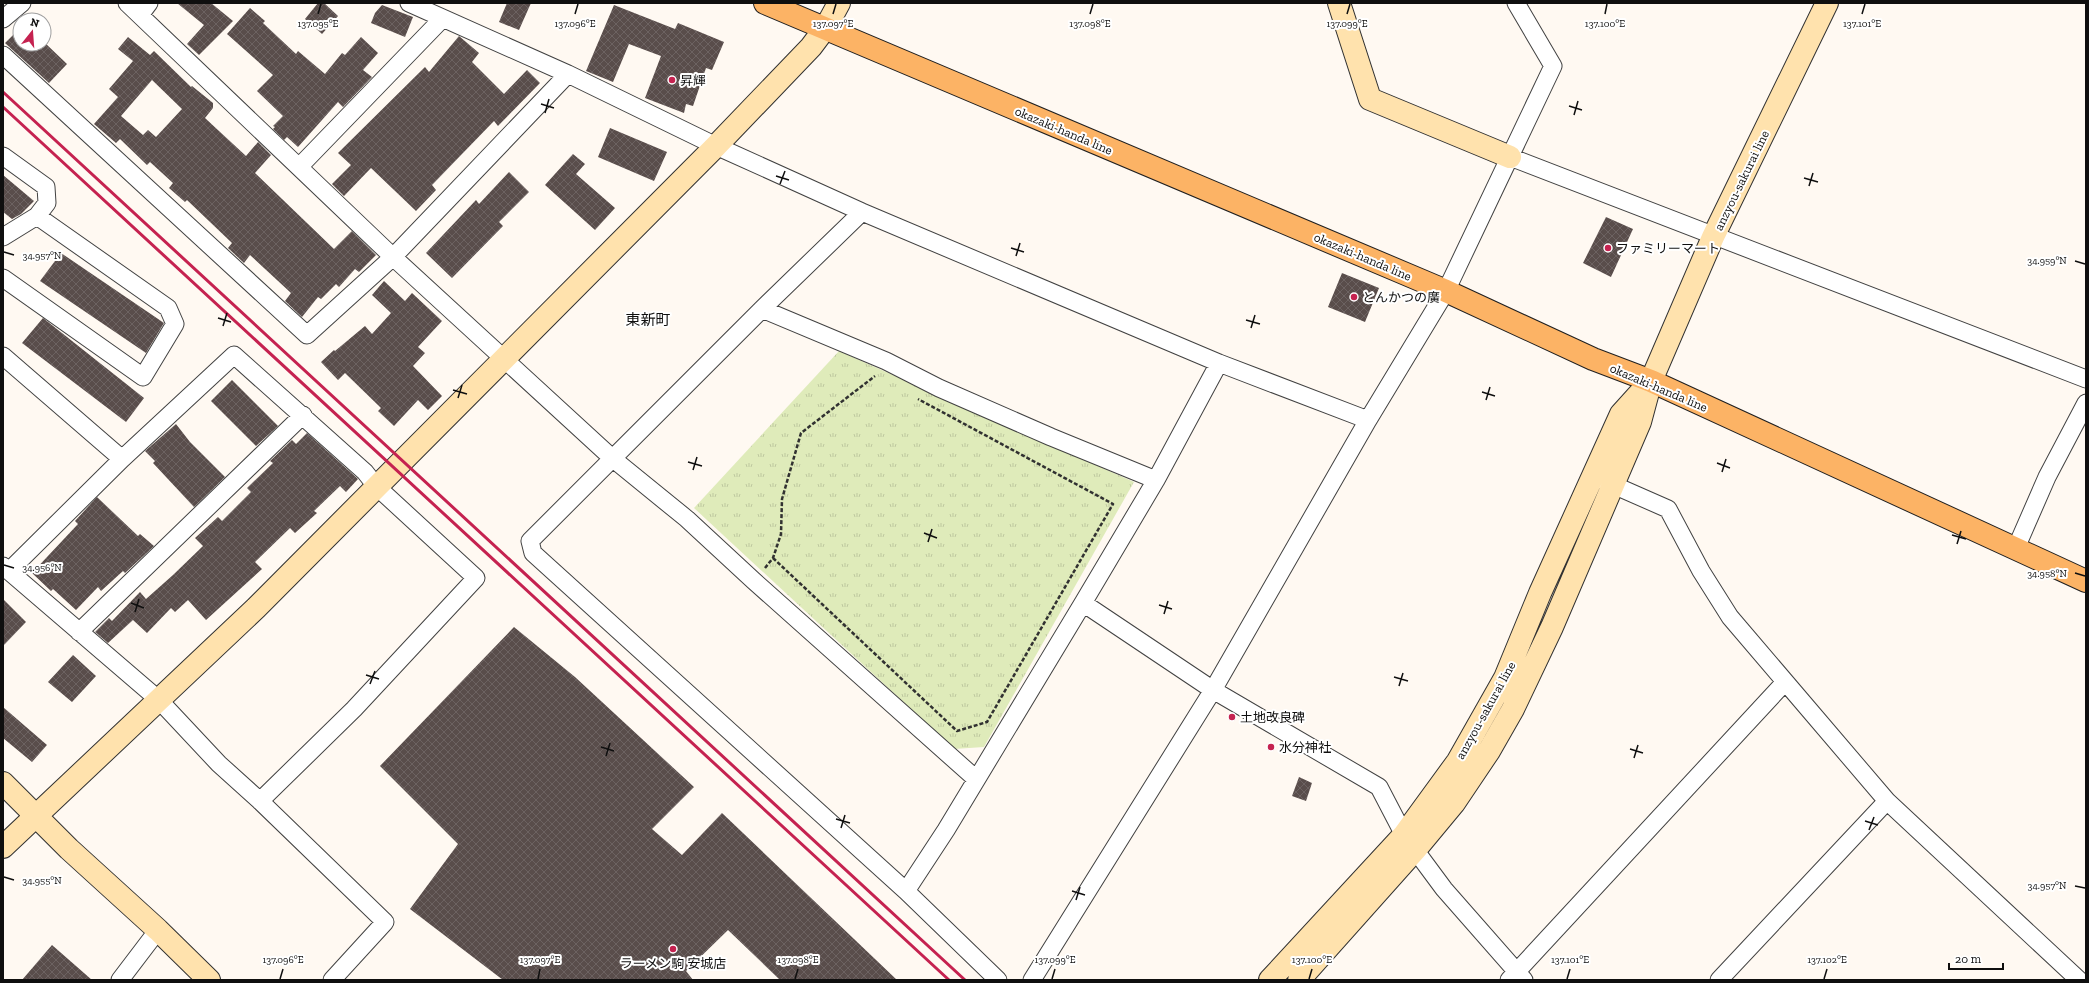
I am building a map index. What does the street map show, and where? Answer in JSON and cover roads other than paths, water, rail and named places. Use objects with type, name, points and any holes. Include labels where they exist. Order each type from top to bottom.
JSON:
[{"type":"main road","name":"okazaki-handa line","points":[[765,3],[826,27],[1446,292],[1593,359],[1651,380],[2086,581]]},
{"type":"street","points":[[3,19],[22,3]]},
{"type":"street","points":[[127,3],[145,9],[299,167],[393,257],[612,458],[687,519],[754,581],[976,779]]},
{"type":"street","points":[[409,3],[568,74],[716,146],[862,212],[1219,363],[1368,420]]},
{"type":"street","points":[[3,846],[256,608],[376,486],[505,359],[716,146],[811,47],[826,27],[839,3]]},
{"type":"street","points":[[1339,3],[1370,99],[1510,157],[1713,237],[2086,379]]},
{"type":"street","points":[[1032,980],[1213,690],[1368,420],[1446,292],[1553,66],[1516,3]]},
{"type":"street","name":"anzyou-sakurai line","points":[[1299,980],[1410,843],[1505,678],[1540,593],[1603,480],[1621,414],[1651,380],[1713,237],[1827,3]]},
{"type":"street","points":[[299,167],[442,19]]},
{"type":"street","points":[[3,55],[307,335],[393,257],[568,74]]},
{"type":"street","points":[[3,156],[46,188],[47,203],[37,216],[3,237]]},
{"type":"street","points":[[862,212],[762,309],[530,541],[533,553],[906,891],[998,980]]},
{"type":"street","points":[[3,278],[143,378],[175,324],[168,308],[37,216]]},
{"type":"street","points":[[762,309],[886,361],[953,394],[1156,480]]},
{"type":"street","points":[[260,801],[354,709],[476,578],[376,486],[365,472],[234,355],[6,569],[159,700],[219,764],[260,801],[385,922],[332,980]]},
{"type":"street","points":[[3,356],[122,459]]},
{"type":"street","points":[[906,891],[946,830],[1084,603],[1156,480],[1219,363]]},
{"type":"street","points":[[2016,548],[2047,477],[2086,402]]},
{"type":"street","points":[[79,632],[302,415]]},
{"type":"street","points":[[1603,480],[1668,509],[1701,571],[1730,617],[1887,801],[2080,980]]},
{"type":"street","points":[[1084,603],[1213,690],[1379,787],[1410,843],[1444,889],[1516,978],[1785,682]]},
{"type":"street","points":[[3,783],[69,849],[158,930],[209,980]]},
{"type":"street","points":[[1719,980],[1887,801]]},
{"type":"street","name":"anzyou-sakurai line","points":[[1270,980],[1410,843]]},
{"type":"street","points":[[120,980],[158,930]]},
{"type":"railway","points":[[3,92],[965,980]]},
{"type":"railway","points":[[3,107],[949,980]]},
{"type":"place","name":"昇輝","points":[[672,80]]},
{"type":"place","name":"ファミリーマート","points":[[1608,248]]},
{"type":"place","name":"とんかつの廣","points":[[1354,297]]},
{"type":"place","name":"土地改良碑","points":[[1232,717]]},
{"type":"place","name":"水分神社","points":[[1271,747]]},
{"type":"place","name":"ラーメン駒 安城店","points":[[673,949]]},
{"type":"district","name":"東新町","points":[[648,320]]}]
